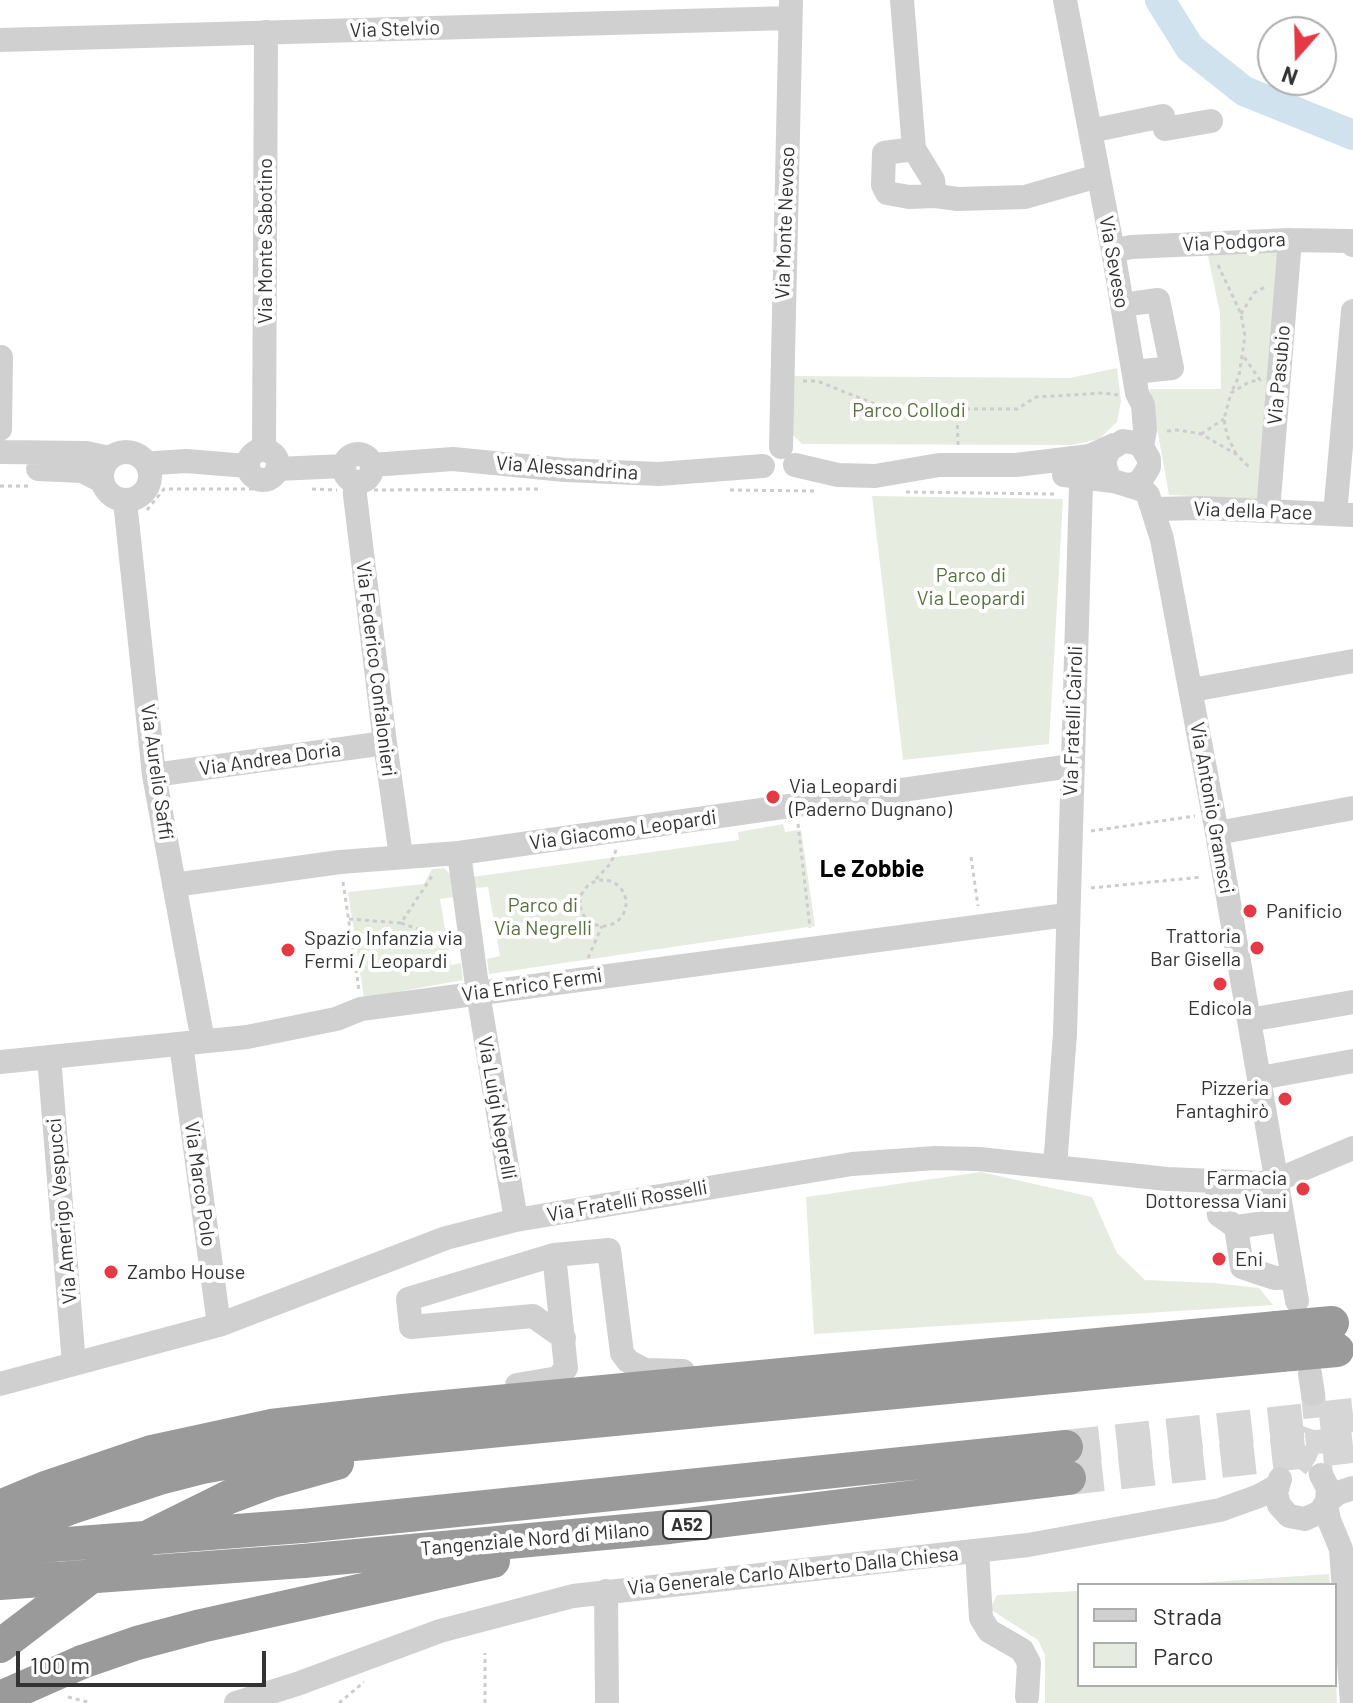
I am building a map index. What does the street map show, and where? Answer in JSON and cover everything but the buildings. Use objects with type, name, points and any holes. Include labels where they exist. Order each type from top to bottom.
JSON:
[{"type":"highway","points":[[0,1491],[151,1452],[271,1426],[761,1378],[1344,1335]]},
{"type":"highway","points":[[0,1537],[113,1492],[249,1457],[356,1442],[687,1411],[1279,1341]]},
{"type":"highway","points":[[9,1639],[110,1562],[152,1535],[229,1497],[269,1482],[359,1458],[540,1440],[687,1411]]},
{"type":"highway","points":[[0,1507],[151,1452]]},
{"type":"highway","name":"Tangenziale Nord di Milano","points":[[0,1549],[1068,1463],[670,1527],[303,1561],[0,1583]]},
{"type":"highway","points":[[0,1698],[82,1662],[201,1626],[544,1549],[670,1527]]},
{"type":"street","points":[[902,0],[914,149],[933,180],[935,196]]},
{"type":"street","name":"Via Seveso","points":[[1065,0],[1122,305],[1131,387],[1129,425],[1115,444]]},
{"type":"street","name":"Via Stelvio","points":[[0,40],[266,32],[790,9]]},
{"type":"street","name":"Via Monte Nevoso","points":[[788,456],[781,381],[790,9]]},
{"type":"street","name":"Via Monte Sabotino","points":[[263,462],[266,32]]},
{"type":"street","points":[[1090,131],[1163,116],[1165,129],[1211,121]]},
{"type":"street","points":[[914,149],[884,153],[883,185],[887,193],[958,199],[1025,197],[1098,176]]},
{"type":"street","name":"Via Podgora","points":[[1113,251],[1290,240],[1350,241],[1353,245]]},
{"type":"street","name":"Via Pasubio","points":[[1268,511],[1290,240]]},
{"type":"street","points":[[1122,305],[1158,300],[1172,368],[1131,387]]},
{"type":"street","points":[[1344,515],[1353,311]]},
{"type":"street","points":[[0,429],[1,357]]},
{"type":"street","name":"Via Seveso","points":[[1131,387],[1143,405],[1145,448]]},
{"type":"street","points":[[1085,467],[1115,444],[1130,441],[1145,448],[1141,480],[1120,483],[1108,476],[1104,462],[1115,444]]},
{"type":"street","name":"Via Antonio Gramsci","points":[[1145,448],[1192,690],[1297,1301]]},
{"type":"street","points":[[0,452],[86,453],[110,458]]},
{"type":"street","name":"Via Alessandrina","points":[[148,466],[186,461],[263,462],[357,471],[453,459],[602,473],[659,474],[763,466],[767,452],[788,456]]},
{"type":"street","points":[[0,469],[82,471],[102,481],[110,495],[125,501],[141,496],[150,474],[144,460],[131,453],[117,454],[103,468],[102,481]]},
{"type":"street","points":[[788,456],[838,475],[866,476],[959,464],[1085,467],[1143,490],[1158,509]]},
{"type":"street","name":"Via Fratelli Cairoli","points":[[1055,1166],[1065,1034],[1071,766],[1085,467]]},
{"type":"street","name":"Via Federico Confalonieri","points":[[357,471],[355,495],[401,856]]},
{"type":"street","name":"Via Aurelio Saffi","points":[[125,501],[154,775],[174,885],[192,1042]]},
{"type":"street","name":"Via della Pace","points":[[1158,509],[1344,515]]},
{"type":"street","points":[[1192,690],[1353,661]]},
{"type":"street","name":"Via Andrea Doria","points":[[154,775],[385,743]]},
{"type":"street","name":"Via Giacomo Leopardi","points":[[174,885],[340,862],[447,854],[1071,766]]},
{"type":"street","points":[[1217,833],[1346,809]]},
{"type":"street","name":"Via Luigi Negrelli","points":[[447,854],[475,965],[516,1220]]},
{"type":"street","name":"Via Enrico Fermi","points":[[0,1062],[282,1031],[336,1019],[361,1009],[1066,915]]},
{"type":"street","points":[[1249,1020],[1353,1002]]},
{"type":"street","name":"Via Marco Polo","points":[[192,1042],[219,1325]]},
{"type":"street","name":"Via Amerigo Vespucci","points":[[49,1057],[74,1364]]},
{"type":"street","points":[[1260,1078],[1353,1061]]},
{"type":"street","name":"Via Fratelli Rosselli","points":[[0,1384],[219,1325],[446,1238],[516,1220],[852,1164],[935,1158],[979,1159],[1253,1183],[1277,1180],[1353,1148]]},
{"type":"street","points":[[1216,1182],[1219,1215],[1236,1227],[1283,1220]]},
{"type":"street","points":[[1236,1227],[1242,1267],[1275,1278],[1293,1277]]},
{"type":"street","points":[[564,1338],[533,1316],[411,1327],[408,1299],[554,1255],[609,1250],[622,1353],[635,1366],[657,1371],[694,1370],[761,1378]]},
{"type":"street","points":[[403,1411],[504,1387],[558,1378],[566,1368],[554,1255]]},
{"type":"street","name":"Via Generale Carlo Alberto Dalla Chiesa","points":[[298,1703],[440,1631],[517,1609],[606,1591],[1028,1545],[1220,1510],[1259,1496],[1278,1482],[1276,1499],[1293,1515]]},
{"type":"street","points":[[1325,1490],[1338,1493],[1353,1485]]},
{"type":"street","points":[[1293,1515],[1317,1514],[1325,1490]]},
{"type":"street","points":[[1325,1490],[1329,1520],[1341,1549],[1352,1703]]},
{"type":"street","name":"Via Generale Carlo Alberto Dalla Chiesa","points":[[1220,1510],[1293,1515]]},
{"type":"street","points":[[1293,1515],[1325,1540],[1343,1566]]},
{"type":"street","points":[[977,1551],[981,1618],[989,1631],[1022,1650],[1029,1663],[1027,1697]]},
{"type":"street","points":[[606,1591],[607,1703]]},
{"type":"street","name":"Via Generale Carlo Alberto Dalla Chiesa","points":[[236,1703],[297,1684],[373,1666]]},
{"type":"street","points":[[0,1686],[40,1703]]},
{"type":"path","points":[[1210,243],[1212,256],[1241,314],[1245,336],[1239,376],[1224,419],[1236,454]]},
{"type":"path","points":[[1241,314],[1254,293],[1266,288],[1274,279],[1288,277]]},
{"type":"path","points":[[1231,393],[1249,382],[1260,380],[1242,354]]},
{"type":"path","points":[[781,381],[817,381],[880,406],[900,409],[1017,409],[1036,397],[1104,393],[1131,387]]},
{"type":"path","points":[[957,409],[959,464]]},
{"type":"path","points":[[1201,434],[1224,419]]},
{"type":"path","points":[[1145,448],[1179,430],[1201,434],[1236,454],[1260,479],[1270,480]]},
{"type":"path","points":[[796,806],[812,948]]},
{"type":"path","points":[[1069,835],[1198,816]]},
{"type":"path","points":[[590,884],[597,880],[609,880],[620,887],[626,900],[622,916],[610,925],[602,926],[586,918],[581,898],[590,884],[613,859],[616,831]]},
{"type":"path","points":[[401,923],[447,854]]},
{"type":"path","points":[[971,857],[976,906],[989,904]]},
{"type":"path","points":[[340,862],[361,1009]]},
{"type":"path","name":"Via Antonio Gramsci","points":[[1067,890],[1209,876]]},
{"type":"path","points":[[349,919],[401,923],[431,934],[452,947],[455,961],[475,965]]},
{"type":"path","points":[[587,978],[588,954],[602,926]]},
{"type":"path","points":[[485,1653],[485,1703]]},
{"type":"path","points":[[339,1703],[362,1683],[373,1666]]},
{"type":"green space","points":[[1278,249],[1259,499],[1169,495],[1150,389],[1221,389],[1220,313],[1207,251]]},
{"type":"green space","name":"Parco Collodi","points":[[1117,368],[1121,401],[1117,422],[1099,439],[1072,445],[802,444],[791,433],[793,376],[1070,378]]},
{"type":"green space","name":"Parco di Via Leopardi","points":[[872,496],[1063,499],[1049,744],[903,760]]},
{"type":"green space","name":"Parco di Via Negrelli","points":[[783,824],[785,832],[801,830],[815,926],[489,974],[487,959],[500,956],[488,887],[473,888],[472,877],[739,840],[738,832]]},
{"type":"green space","points":[[444,868],[450,874],[453,897],[440,899],[451,965],[461,963],[463,980],[364,998],[348,892],[424,884],[432,869]]},
{"type":"green space","points":[[981,1172],[1092,1197],[1117,1253],[1145,1280],[1259,1288],[1273,1305],[814,1334],[806,1197]]},
{"type":"green space","points":[[1329,1574],[1330,1583],[1198,1583]]},
{"type":"green space","points":[[1077,1591],[1077,1687],[1336,1687],[1337,1703],[1045,1703],[1045,1655],[1038,1640],[990,1609],[997,1595]]},
{"type":"waterway","points":[[1160,0],[1190,48],[1244,91],[1353,135]]},
{"type":"tunnel","points":[[1313,1394],[1321,1475]]},
{"type":"tunnel","points":[[1066,1447],[1353,1415]]},
{"type":"tunnel","points":[[1296,1467],[1305,1455],[1314,1430]]},
{"type":"tunnel","points":[[1069,1478],[1353,1446]]},
{"type":"place","name":"Via Leopardi (Paderno Dugnano)","points":[[773,797]]},
{"type":"place","name":"Panificio","points":[[1250,911]]},
{"type":"place","name":"Trattoria Bar Gisella","points":[[1257,948]]},
{"type":"place","name":"Spazio Infanzia via Fermi / Leopardi","points":[[288,950]]},
{"type":"place","name":"Edicola","points":[[1220,984]]},
{"type":"place","name":"Pizzeria Fantaghirò","points":[[1285,1099]]},
{"type":"place","name":"Farmacia Dottoressa Viani","points":[[1303,1189]]},
{"type":"place","name":"Eni","points":[[1219,1259]]},
{"type":"place","name":"Zambo House","points":[[111,1272]]},
{"type":"district","name":"Le Zobbie","points":[[872,869]]}]
